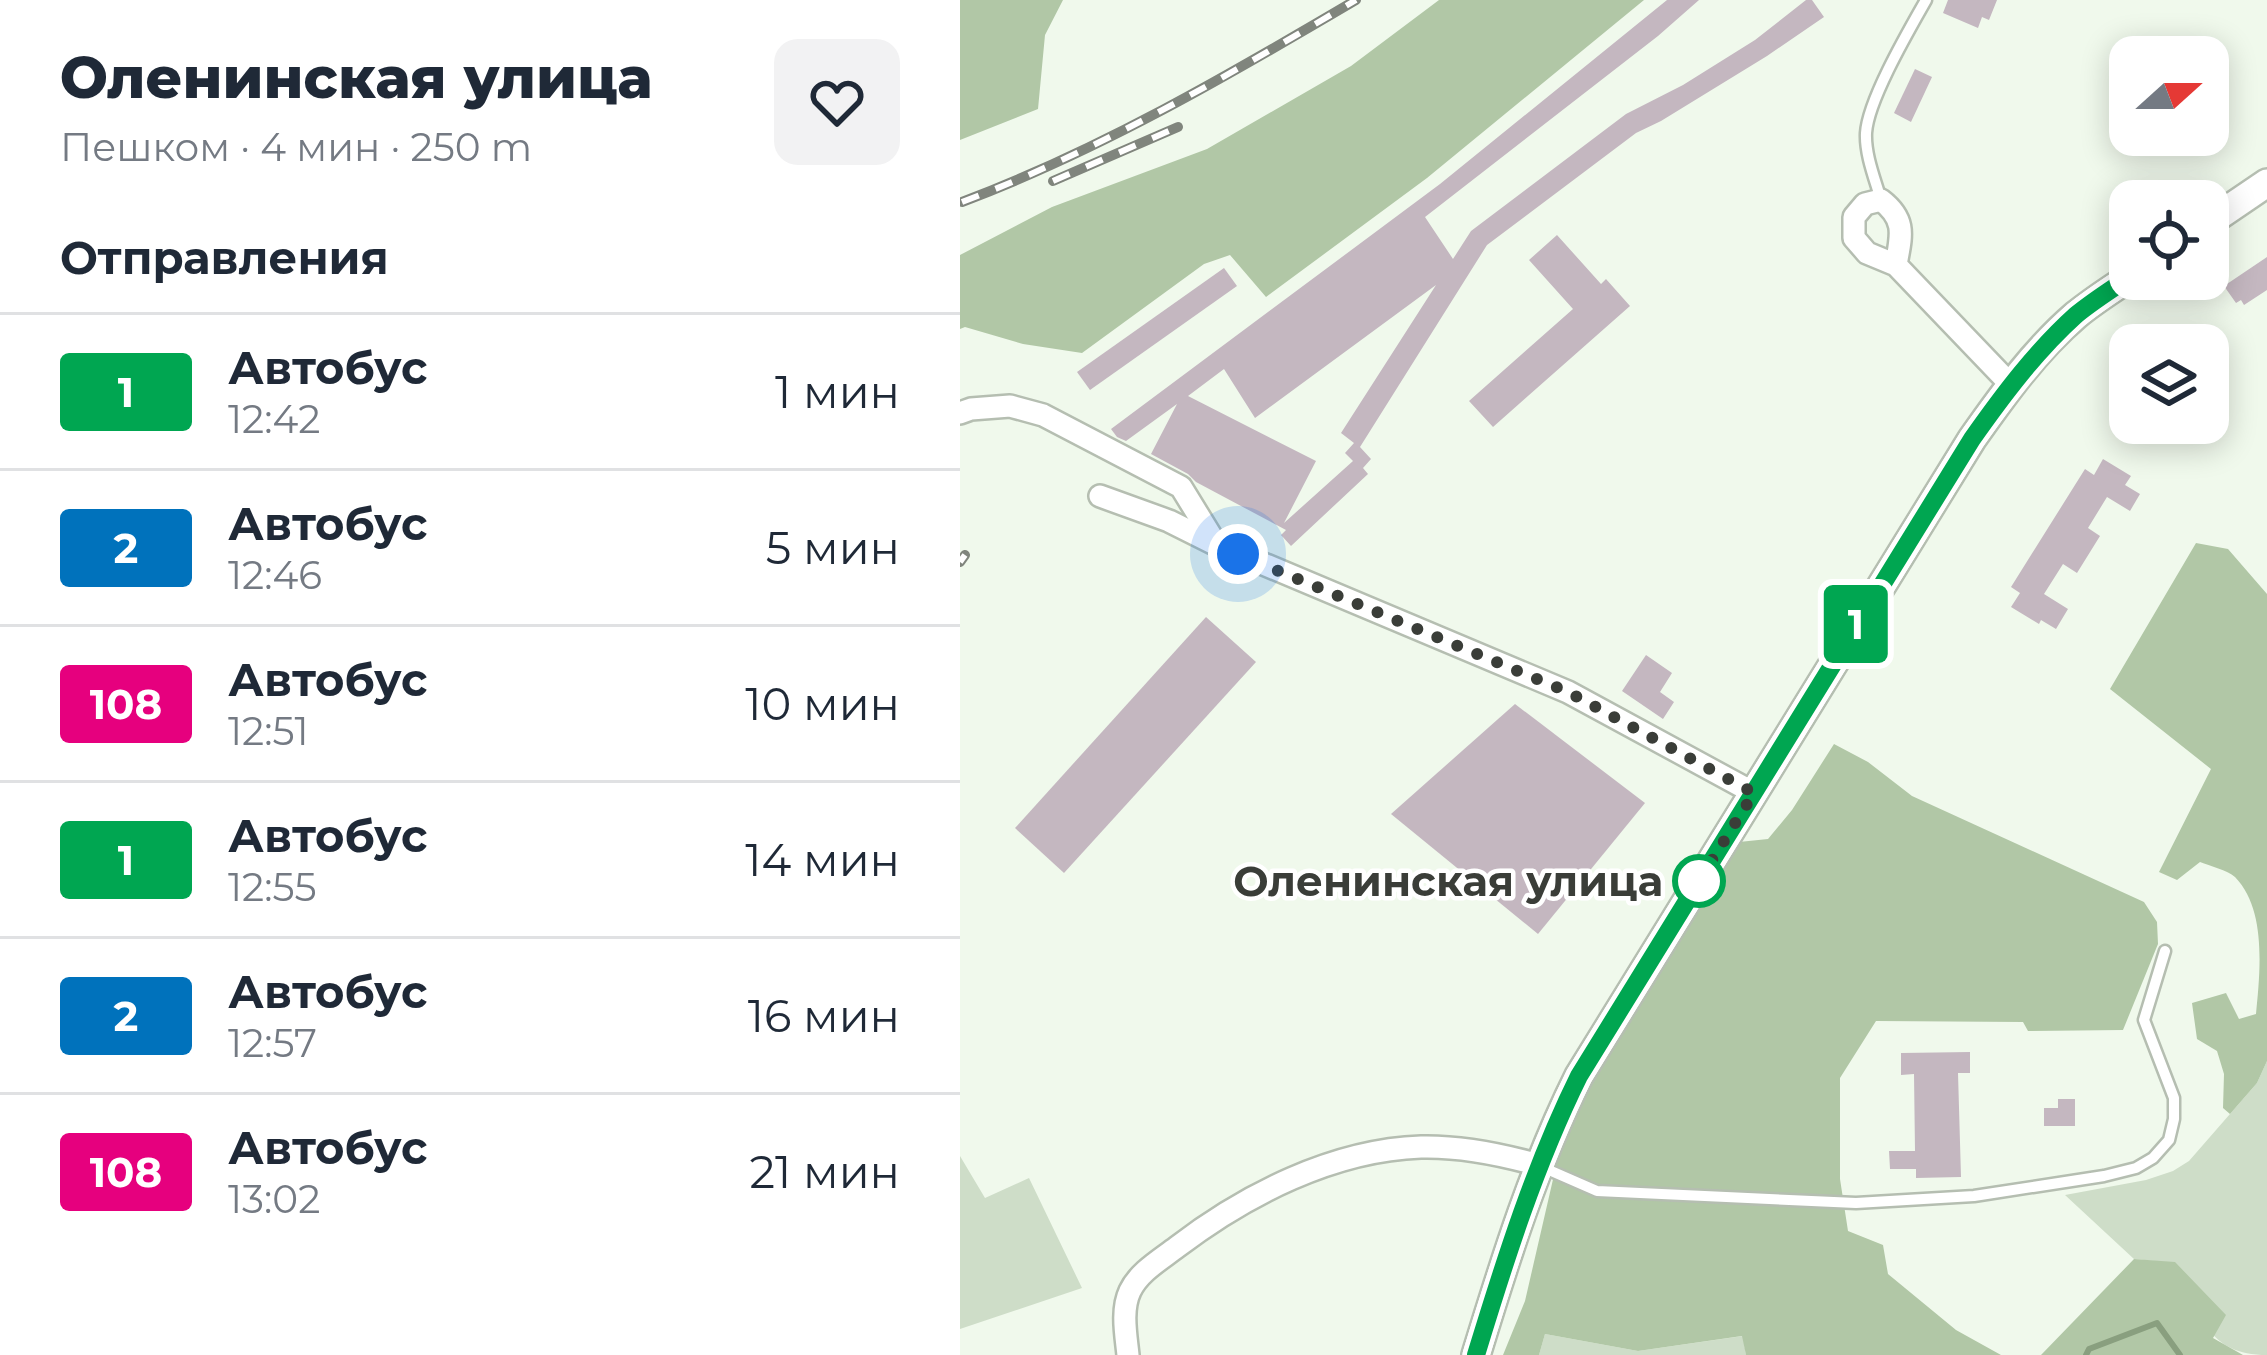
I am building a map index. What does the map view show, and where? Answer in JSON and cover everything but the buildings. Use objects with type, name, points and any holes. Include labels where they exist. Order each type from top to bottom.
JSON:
[{"type":"street","points":[[2229,209],[2267,183]]},
{"type":"street","points":[[1896,266],[1902,233],[1895,211],[1881,200],[1865,204],[1854,217],[1854,238],[1867,253],[1896,266],[2012,386]]},
{"type":"street","points":[[1476,1355],[1539,1166],[1579,1076],[1945,480],[2012,386],[2071,320],[2109,292]]},
{"type":"street","points":[[960,413],[1010,406],[1043,415],[1180,487],[1216,544]]},
{"type":"street","points":[[1100,496],[1568,692],[1754,793]]},
{"type":"street","points":[[1128,1355],[1125,1310],[1138,1278],[1226,1212],[1270,1190],[1346,1160],[1418,1147],[1459,1148],[1539,1166]]},
{"type":"lane","points":[[1881,200],[1868,154],[1869,118],[1926,0]]},
{"type":"lane","points":[[1539,1166],[1598,1191],[1856,1202],[1973,1196],[2136,1168],[2169,1141],[2174,1120],[2174,1098],[2144,1020],[2165,951]]},
{"type":"green space","points":[[960,0],[1063,0],[1045,35],[1038,109],[960,140]]},
{"type":"green space","points":[[1439,0],[1644,0],[1427,178],[1266,297],[1230,255],[1204,264],[1082,353],[960,329],[960,255],[1052,207],[1207,149],[1351,66]]},
{"type":"green space","points":[[2196,543],[2228,549],[2267,594],[2267,1061],[2257,1083],[2230,1114],[2223,1108],[2224,1074],[2217,1051],[2197,1039],[2192,1003],[2226,993],[2239,1019],[2256,1014],[2259,942],[2252,906],[2235,877],[2218,868],[2200,862],[2177,880],[2159,872],[2211,769],[2110,689]]},
{"type":"green space","points":[[1834,744],[1868,762],[1912,796],[2144,902],[2157,922],[2158,944],[2123,1030],[2028,1031],[2023,1022],[1876,1021],[1840,1078],[1840,1179],[1848,1231],[1883,1245],[1888,1274],[1956,1330],[2001,1355],[1746,1355],[1742,1336],[1638,1351],[1545,1334],[1539,1355],[1503,1355],[1525,1301],[1563,1136],[1592,1082],[1739,842],[1768,839]]},
{"type":"green space","points":[[2267,1061],[2267,1355],[2246,1353],[2217,1339],[2198,1313],[2175,1263],[2134,1259],[2065,1195],[2146,1180],[2189,1161],[2257,1083]]},
{"type":"green space","points":[[960,1156],[985,1198],[1029,1178],[1082,1288],[960,1329]]},
{"type":"green space","points":[[2134,1259],[2175,1262],[2226,1315],[2213,1338],[2243,1355],[2041,1355]]},
{"type":"green space","points":[[1545,1334],[1638,1351],[1743,1336],[1746,1355],[1539,1355]]},
{"type":"waterway","points":[[2086,1355],[2089,1349],[2157,1323],[2180,1355]]},
{"type":"railway","points":[[962,202],[1114,135],[1356,0]]},
{"type":"railway","points":[[1053,181],[1178,127]]},
{"type":"railway","points":[[960,562],[965,555]]},
{"type":"bus line","name":"1","points":[[1476,1355],[1539,1166],[1579,1076],[1972,439],[2057,334],[2109,291]]},
{"type":"place","name":"Оленинская улица","points":[[1699,881]]},
{"type":"route","points":[[1238,554],[1568,692],[1754,793],[1699,881]]}]
